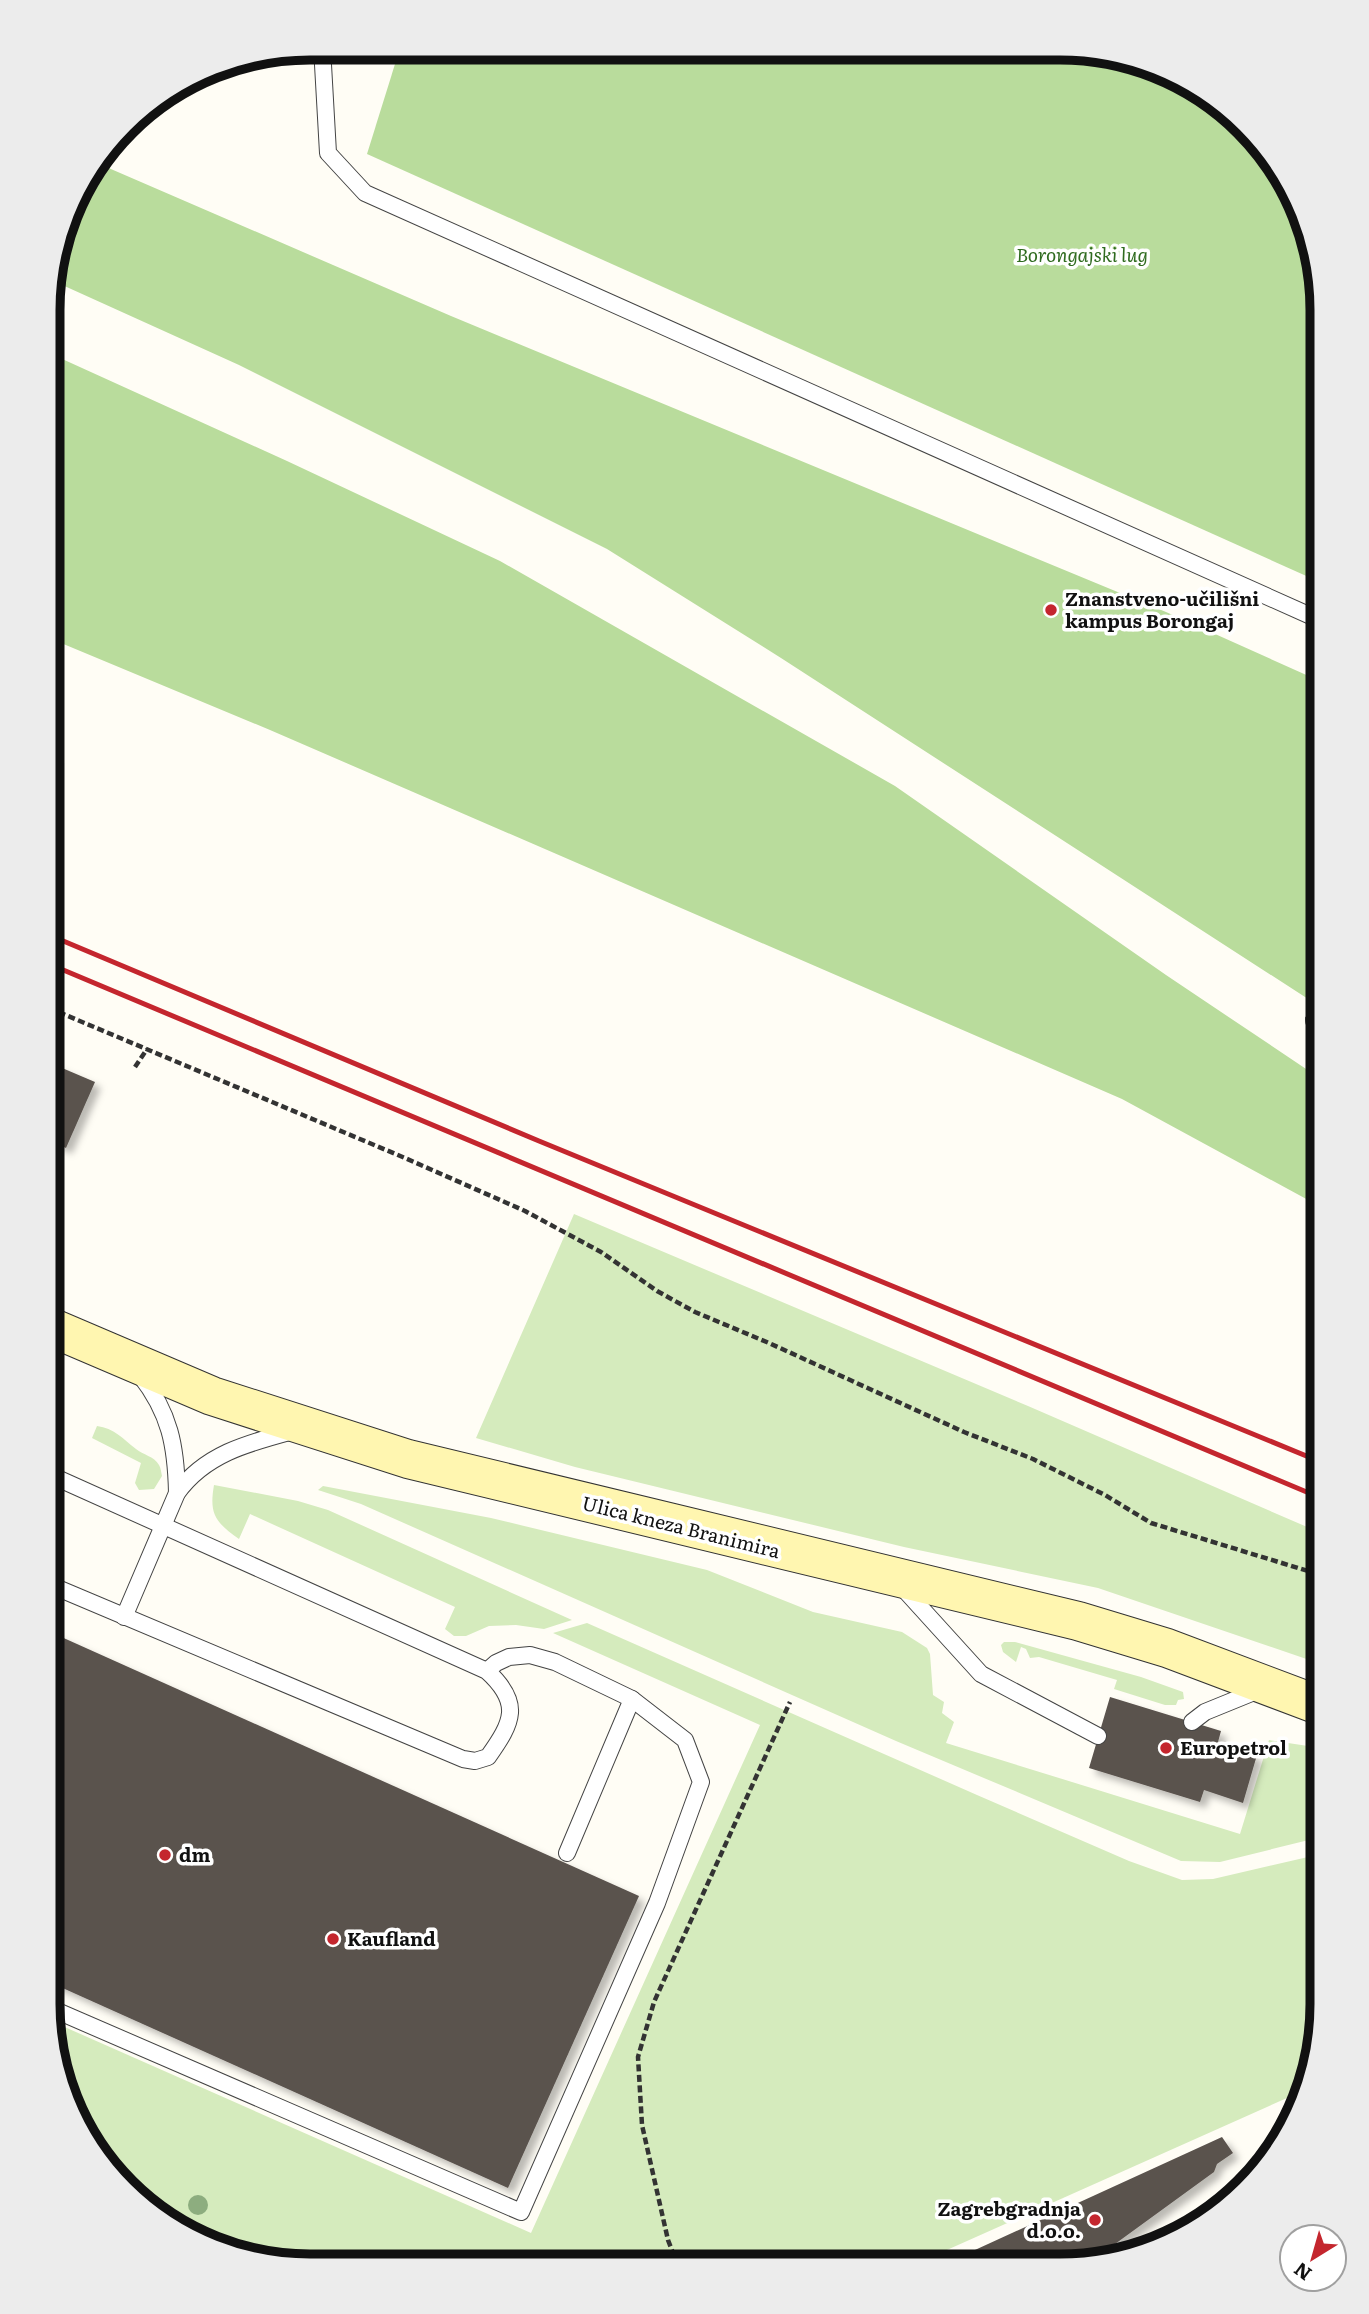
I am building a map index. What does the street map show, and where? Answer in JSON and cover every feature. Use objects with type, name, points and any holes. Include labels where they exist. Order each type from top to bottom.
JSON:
[{"type":"main road","name":"Ulica kneza Branimira","points":[[60,1331],[212,1396],[304,1428],[408,1459],[1079,1621],[1167,1648],[1310,1702]]},
{"type":"lane","points":[[323,60],[328,153],[365,192],[1310,616]]},
{"type":"lane","points":[[128,1361],[148,1385],[170,1433],[176,1457],[177,1493]]},
{"type":"lane","points":[[124,1618],[177,1493],[186,1480],[220,1454],[249,1442],[304,1428]]},
{"type":"lane","points":[[60,1479],[487,1671],[508,1696],[512,1709],[506,1726],[488,1756],[475,1761],[463,1759],[60,1589]]},
{"type":"lane","points":[[891,1575],[981,1674],[1098,1736]]},
{"type":"lane","points":[[60,2012],[520,2212],[657,1903],[701,1782],[685,1740],[632,1699],[555,1662],[530,1656],[509,1657],[487,1671]]},
{"type":"lane","points":[[1192,1722],[1205,1712],[1268,1686]]},
{"type":"lane","points":[[567,1853],[632,1699]]},
{"type":"path","points":[[1310,1006],[1307,1023],[1310,1028]]},
{"type":"path","points":[[60,1013],[525,1211],[601,1252],[657,1291],[695,1312],[964,1432],[1033,1459],[1105,1495],[1152,1523],[1310,1572]]},
{"type":"path","points":[[135,1067],[148,1049]]},
{"type":"path","points":[[673,2254],[642,2125],[638,2057],[654,2002],[789,1702]]},
{"type":"green space","name":"Borongajski lug","points":[[396,60],[1076,60],[1124,68],[1170,85],[1212,111],[1258,157],[1284,199],[1301,245],[1310,310],[1310,578],[367,154]]},
{"type":"green space","points":[[105,166],[451,316],[1166,612],[1310,677],[1310,1000],[781,658],[607,549],[239,365],[61,284],[73,229],[85,199]]},
{"type":"green space","points":[[60,358],[500,561],[895,786],[1310,1072],[1310,1201],[1122,1099],[270,730],[60,643]]},
{"type":"green space","points":[[574,1214],[1310,1528],[1310,1660],[1098,1588],[904,1547],[575,1467],[476,1438]]},
{"type":"green space","points":[[97,1426],[113,1432],[157,1462],[162,1476],[154,1489],[139,1490],[135,1483],[141,1463],[92,1438]]},
{"type":"green space","points":[[214,1485],[298,1501],[328,1510],[572,1620],[544,1629],[516,1625],[489,1626],[466,1636],[454,1636],[445,1629],[455,1607],[250,1514],[239,1539],[219,1522],[213,1510]]},
{"type":"green space","points":[[323,1486],[491,1518],[707,1570],[813,1612],[902,1632],[927,1648],[930,1654],[933,1695],[944,1702],[942,1713],[954,1722],[946,1743],[1240,1834],[1269,1740],[1310,1746],[1310,1840],[1220,1862],[1181,1861],[896,1741],[361,1504],[318,1490]]},
{"type":"green space","points":[[587,1623],[1129,1861],[1182,1880],[1213,1879],[1310,1857],[1309,2021],[1305,2053],[1292,2096],[938,2254],[293,2254],[245,2246],[184,2221],[157,2203],[133,2181],[111,2157],[93,2129],[73,2085],[64,2053],[61,2025],[531,2233],[760,1725],[553,1633]]},
{"type":"green space","points":[[1004,1642],[1015,1642],[1141,1677],[1183,1692],[1184,1699],[1178,1700],[1176,1705],[1165,1705],[1114,1689],[1117,1680],[1039,1657],[1030,1658],[1026,1649],[1021,1647],[1016,1662],[1003,1652],[1001,1645]]},
{"type":"building","points":[[60,1067],[95,1082],[66,1148],[60,1145]]},
{"type":"building","name":"Kaufland","points":[[60,1636],[639,1896],[508,2188],[60,1987]]},
{"type":"building","name":"Europetrol","points":[[1110,1697],[1221,1731],[1218,1742],[1257,1755],[1243,1803],[1204,1790],[1200,1802],[1089,1768]]},
{"type":"building","name":"Zagrebgradnja d.o.o.","points":[[1222,2137],[1233,2153],[1217,2164],[1214,2172],[1106,2250],[1076,2254],[966,2254]]},
{"type":"railway","points":[[60,940],[539,1141],[1310,1457]]},
{"type":"railway","points":[[60,969],[1310,1493]]},
{"type":"place","name":"Znanstveno-učilišni kampus Borongaj","points":[[1051,610]]},
{"type":"place","name":"Europetrol","points":[[1166,1748]]},
{"type":"place","name":"dm","points":[[165,1855]]},
{"type":"place","name":"Kaufland","points":[[333,1939]]},
{"type":"place","name":"Zagrebgradnja d.o.o.","points":[[1095,2220]]}]
